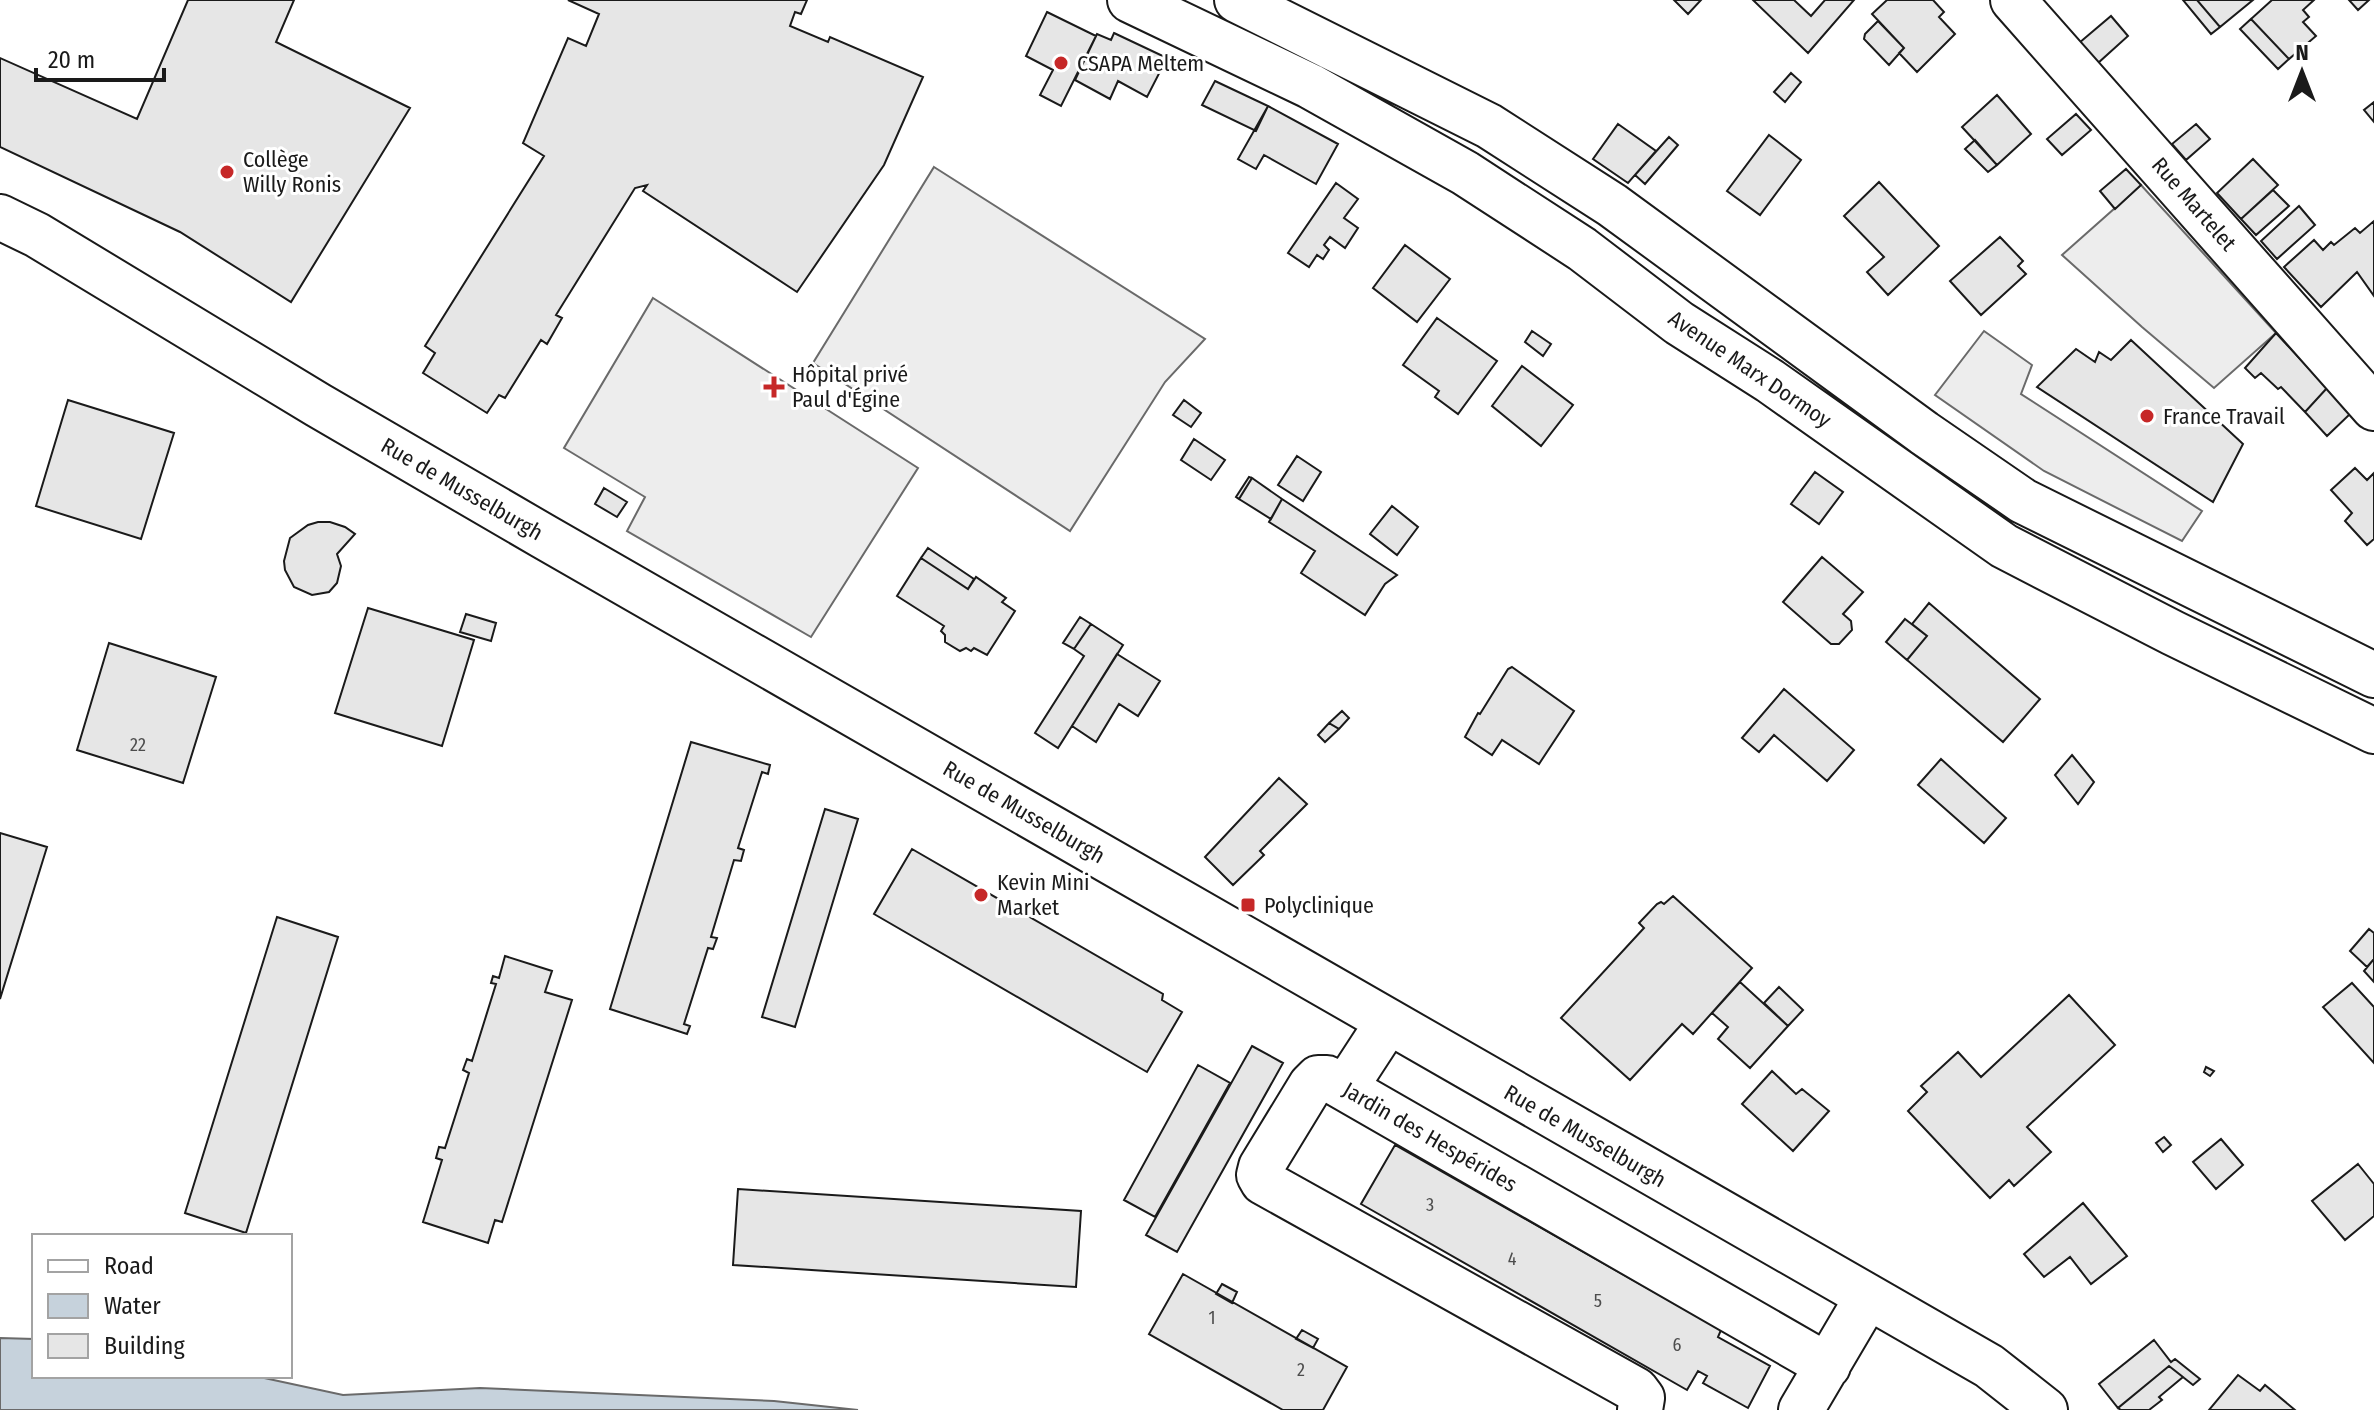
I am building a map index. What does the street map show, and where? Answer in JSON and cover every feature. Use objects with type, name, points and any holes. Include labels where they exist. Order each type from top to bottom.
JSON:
[{"type":"street","name":"Avenue Marx Dormoy","points":[[1130,0],[1310,86],[1465,173],[1582,249],[1679,323],[1782,389],[2004,546],[2374,731]]},
{"type":"street","points":[[1237,0],[1489,126],[1612,205],[1924,433],[2023,501],[2374,675]]},
{"type":"street","name":"Rue Martelet","points":[[2013,0],[2374,408]]},
{"type":"street","name":"Rue de Musselburgh","points":[[0,217],[37,235],[459,488],[1989,1366],[2045,1410]]},
{"type":"street","points":[[1345,1088],[1388,1022]]},
{"type":"street","name":"Jardin des Hespérides","points":[[1640,1410],[1642,1398],[1636,1390],[1263,1182],[1259,1175],[1261,1167],[1318,1078],[1327,1078],[1345,1088],[1828,1366]]},
{"type":"street","points":[[1801,1410],[1867,1298]]},
{"type":"shaded area","points":[[934,167],[1205,339],[1165,382],[1070,531],[813,363]]},
{"type":"shaded area","points":[[2141,185],[2276,333],[2214,388],[2062,255]]},
{"type":"shaded area","points":[[653,298],[918,468],[811,637],[627,531],[645,497],[564,448]]},
{"type":"shaded area","points":[[1984,331],[2032,365],[2021,394],[2202,511],[2182,541],[2044,471],[1935,395]]},
{"type":"water","points":[[0,1338],[32,1339],[32,1378],[264,1378],[343,1395],[480,1388],[774,1401],[858,1410],[0,1410]]},
{"type":"building","points":[[188,0],[294,0],[276,42],[410,108],[291,302],[180,232],[0,147],[0,58],[137,119]]},
{"type":"building","points":[[568,0],[807,0],[801,14],[795,12],[790,26],[828,42],[830,37],[923,77],[884,165],[797,292],[643,191],[647,185],[635,188],[556,315],[562,318],[547,344],[541,340],[505,398],[499,395],[487,413],[423,373],[435,353],[425,346],[544,156],[523,143],[568,38],[586,46],[599,14]]},
{"type":"building","points":[[1674,0],[1701,0],[1688,14]]},
{"type":"building","points":[[1753,0],[1794,0],[1811,16],[1825,0],[1854,0],[1808,53]]},
{"type":"building","points":[[1887,0],[1933,0],[1944,12],[1939,17],[1955,34],[1917,72],[1899,53],[1904,48],[1872,14]]},
{"type":"building","points":[[2183,0],[2197,0],[2220,27],[2211,34]]},
{"type":"building","points":[[2197,0],[2253,0],[2220,27]]},
{"type":"building","points":[[2272,0],[2314,0],[2303,10],[2309,17],[2303,22],[2316,36],[2289,59],[2251,19]]},
{"type":"building","points":[[2349,0],[2369,0],[2358,10]]},
{"type":"building","name":"CSAPA Meltem","points":[[1047,12],[1096,36],[1061,106],[1040,95],[1053,70],[1026,56]]},
{"type":"building","points":[[2111,16],[2128,36],[2098,63],[2079,43]]},
{"type":"building","points":[[2251,19],[2289,59],[2278,69],[2240,29]]},
{"type":"building","points":[[1878,21],[1904,48],[1889,65],[1864,39]]},
{"type":"building","points":[[1114,33],[1167,58],[1147,97],[1118,81],[1110,99],[1075,80],[1097,34],[1111,40]]},
{"type":"building","points":[[1791,73],[1801,82],[1785,102],[1774,92]]},
{"type":"building","points":[[1215,81],[1268,106],[1256,131],[1202,105]]},
{"type":"building","points":[[1997,95],[2031,134],[1997,165],[1962,127]]},
{"type":"building","points":[[2374,102],[2374,122],[2364,110]]},
{"type":"building","points":[[1268,106],[1338,144],[1316,184],[1264,155],[1256,169],[1238,159]]},
{"type":"building","points":[[2076,114],[2091,130],[2062,155],[2047,139]]},
{"type":"building","points":[[1618,124],[1656,151],[1628,183],[1593,159]]},
{"type":"building","points":[[2196,124],[2210,139],[2186,160],[2172,144]]},
{"type":"building","points":[[1769,135],[1801,160],[1760,215],[1727,191]]},
{"type":"building","points":[[1669,137],[1678,145],[1645,184],[1635,175]]},
{"type":"building","points":[[1975,140],[1997,165],[1988,172],[1965,149]]},
{"type":"building","points":[[2253,159],[2278,185],[2241,219],[2217,193]]},
{"type":"building","points":[[2126,169],[2141,185],[2115,209],[2100,191]]},
{"type":"building","points":[[1879,182],[1939,246],[1888,295],[1867,272],[1884,257],[1844,216]]},
{"type":"building","points":[[1336,183],[1358,199],[1344,218],[1358,228],[1345,248],[1330,237],[1324,245],[1329,250],[1323,259],[1317,255],[1309,267],[1288,253]]},
{"type":"building","points":[[2273,190],[2289,206],[2256,235],[2241,219]]},
{"type":"building","points":[[2299,206],[2315,225],[2277,259],[2261,241]]},
{"type":"building","points":[[2374,221],[2374,296],[2357,272],[2321,307],[2284,267],[2314,240],[2323,250],[2355,228],[2360,233]]},
{"type":"building","points":[[2000,237],[2023,261],[2018,266],[2026,274],[1981,315],[1950,281]]},
{"type":"building","points":[[1405,245],[1450,279],[1417,322],[1373,288]]},
{"type":"building","points":[[1437,318],[1497,361],[1458,414],[1435,397],[1439,391],[1403,365]]},
{"type":"building","points":[[1532,331],[1551,344],[1543,356],[1525,342]]},
{"type":"building","points":[[2276,333],[2327,388],[2305,412],[2281,387],[2278,389],[2261,373],[2255,378],[2245,368]]},
{"type":"building","name":"France Travail","points":[[2131,340],[2243,444],[2213,502],[2037,387],[2076,349],[2095,362],[2099,352],[2111,360]]},
{"type":"building","points":[[1522,366],[1573,405],[1541,446],[1492,406]]},
{"type":"building","points":[[2327,388],[2350,414],[2327,436],[2305,412]]},
{"type":"building","points":[[68,400],[174,433],[141,539],[36,506]]},
{"type":"building","points":[[1184,400],[1201,413],[1191,427],[1173,415]]},
{"type":"building","points":[[1194,439],[1225,460],[1211,480],[1181,460]]},
{"type":"building","points":[[1297,456],[1321,472],[1303,501],[1278,485]]},
{"type":"building","points":[[2355,468],[2367,480],[2374,473],[2374,539],[2367,545],[2345,521],[2352,513],[2331,490]]},
{"type":"building","points":[[1815,472],[1843,492],[1819,524],[1791,504]]},
{"type":"building","points":[[1249,477],[1252,478],[1239,499],[1236,497]]},
{"type":"building","points":[[1252,478],[1282,499],[1271,519],[1239,499]]},
{"type":"building","points":[[604,488],[627,502],[617,517],[595,504]]},
{"type":"building","points":[[1282,499],[1397,575],[1385,584],[1365,615],[1301,573],[1315,551],[1269,522]]},
{"type":"building","points":[[1392,506],[1418,527],[1397,555],[1370,534]]},
{"type":"building","points":[[318,522],[330,522],[355,534],[337,554],[341,566],[337,583],[329,592],[312,595],[294,587],[284,561],[290,538]]},
{"type":"building","points":[[928,548],[974,579],[968,589],[921,558]]},
{"type":"building","points":[[1822,557],[1863,592],[1843,614],[1851,621],[1852,630],[1839,644],[1831,644],[1783,602]]},
{"type":"building","points":[[921,558],[968,589],[976,577],[1006,598],[1002,602],[1015,611],[987,655],[974,648],[960,651],[945,642],[941,631],[944,626],[897,596]]},
{"type":"building","points":[[1929,603],[2040,699],[2003,742],[1907,660],[1927,636],[1912,624]]},
{"type":"building","points":[[368,608],[474,640],[442,746],[335,713]]},
{"type":"building","points":[[466,614],[496,623],[491,641],[460,632]]},
{"type":"building","points":[[1080,617],[1091,624],[1074,649],[1063,643]]},
{"type":"building","points":[[1905,619],[1927,636],[1907,660],[1886,642]]},
{"type":"building","points":[[1091,624],[1123,645],[1058,748],[1035,733],[1084,656],[1074,649]]},
{"type":"building","points":[[109,643],[216,677],[183,783],[77,750]]},
{"type":"building","points":[[1117,654],[1160,681],[1138,716],[1119,704],[1096,742],[1072,726]]},
{"type":"building","points":[[1512,667],[1574,711],[1539,764],[1502,740],[1492,755],[1465,737],[1478,713]]},
{"type":"building","points":[[1784,689],[1854,750],[1827,781],[1774,735],[1759,752],[1742,738]]},
{"type":"building","points":[[1342,711],[1349,718],[1339,729],[1329,723]]},
{"type":"building","points":[[1329,723],[1339,729],[1325,742],[1318,735]]},
{"type":"building","points":[[691,742],[770,765],[768,774],[762,772],[738,848],[744,850],[741,861],[734,860],[711,937],[717,938],[713,949],[708,948],[684,1024],[690,1026],[687,1034],[610,1009]]},
{"type":"building","points":[[2072,755],[2094,782],[2078,804],[2055,775]]},
{"type":"building","points":[[1941,759],[2006,818],[1984,843],[1918,785]]},
{"type":"building","points":[[1279,778],[1307,804],[1260,851],[1264,855],[1233,885],[1205,857]]},
{"type":"building","points":[[825,809],[858,819],[795,1027],[762,1017]]},
{"type":"building","points":[[0,833],[47,847],[0,999]]},
{"type":"building","points":[[912,849],[1163,994],[1162,1000],[1182,1012],[1147,1072],[874,914]]},
{"type":"building","points":[[1673,896],[1752,968],[1693,1034],[1682,1024],[1630,1080],[1561,1018],[1644,928],[1639,923],[1657,904],[1664,904]]},
{"type":"building","points":[[277,917],[338,937],[246,1233],[185,1213]]},
{"type":"building","points":[[2369,929],[2374,933],[2374,959],[2367,967],[2350,951]]},
{"type":"building","points":[[505,956],[552,971],[545,992],[572,1000],[502,1222],[495,1220],[488,1243],[423,1222],[442,1160],[436,1158],[439,1147],[445,1148],[469,1073],[463,1070],[467,1059],[472,1061],[496,984],[491,983],[493,976],[499,978]]},
{"type":"building","points":[[2374,959],[2374,982],[2364,971]]},
{"type":"building","points":[[1740,982],[1788,1026],[1750,1068],[1718,1039],[1728,1027],[1712,1013]]},
{"type":"building","points":[[2352,983],[2374,1007],[2374,1063],[2323,1007]]},
{"type":"building","points":[[1779,987],[1803,1010],[1788,1026],[1764,1003]]},
{"type":"building","points":[[2069,995],[2115,1045],[2027,1127],[2051,1152],[2014,1186],[2009,1180],[1990,1198],[1908,1111],[1927,1092],[1921,1086],[1958,1052],[1981,1077]]},
{"type":"building","points":[[1252,1046],[1283,1063],[1177,1252],[1146,1235]]},
{"type":"building","points":[[1198,1065],[1230,1083],[1155,1217],[1124,1200]]},
{"type":"building","points":[[2206,1067],[2214,1071],[2210,1076],[2204,1072]]},
{"type":"building","points":[[1772,1071],[1796,1094],[1802,1089],[1829,1111],[1793,1151],[1742,1104]]},
{"type":"building","points":[[2164,1137],[2171,1145],[2163,1152],[2156,1143]]},
{"type":"building","points":[[2221,1139],[2243,1165],[2216,1189],[2193,1162]]},
{"type":"building","points":[[1395,1145],[1721,1330],[1718,1337],[1770,1366],[1748,1408],[1703,1383],[1707,1376],[1698,1371],[1687,1390],[1361,1204]]},
{"type":"building","points":[[2358,1164],[2374,1184],[2374,1216],[2345,1240],[2312,1201]]},
{"type":"building","points":[[738,1189],[1081,1211],[1076,1287],[733,1265]]},
{"type":"building","points":[[2083,1203],[2127,1256],[2091,1284],[2070,1257],[2044,1277],[2024,1254]]},
{"type":"building","points":[[1183,1274],[1347,1367],[1323,1410],[1283,1410],[1149,1334]]},
{"type":"building","points":[[1222,1284],[1237,1292],[1232,1303],[1216,1294]]},
{"type":"building","points":[[1302,1330],[1318,1339],[1313,1348],[1296,1339]]},
{"type":"building","points":[[2154,1340],[2171,1362],[2175,1359],[2200,1379],[2193,1385],[2169,1366],[2118,1408],[2099,1384]]},
{"type":"building","points":[[2169,1366],[2183,1377],[2159,1397],[2162,1400],[2149,1410],[2118,1408]]},
{"type":"building","points":[[2238,1375],[2260,1391],[2265,1385],[2295,1410],[2209,1410]]},
{"type":"place","name":"CSAPA Meltem","points":[[1061,63]]},
{"type":"place","name":"Collège Willy Ronis","points":[[227,172]]},
{"type":"place","name":"Hôpital privé Paul d'Égine","points":[[774,387]]},
{"type":"place","name":"France Travail","points":[[2147,416]]},
{"type":"place","name":"Kevin Mini Market","points":[[981,895]]},
{"type":"place","name":"Polyclinique","points":[[1248,905]]}]
